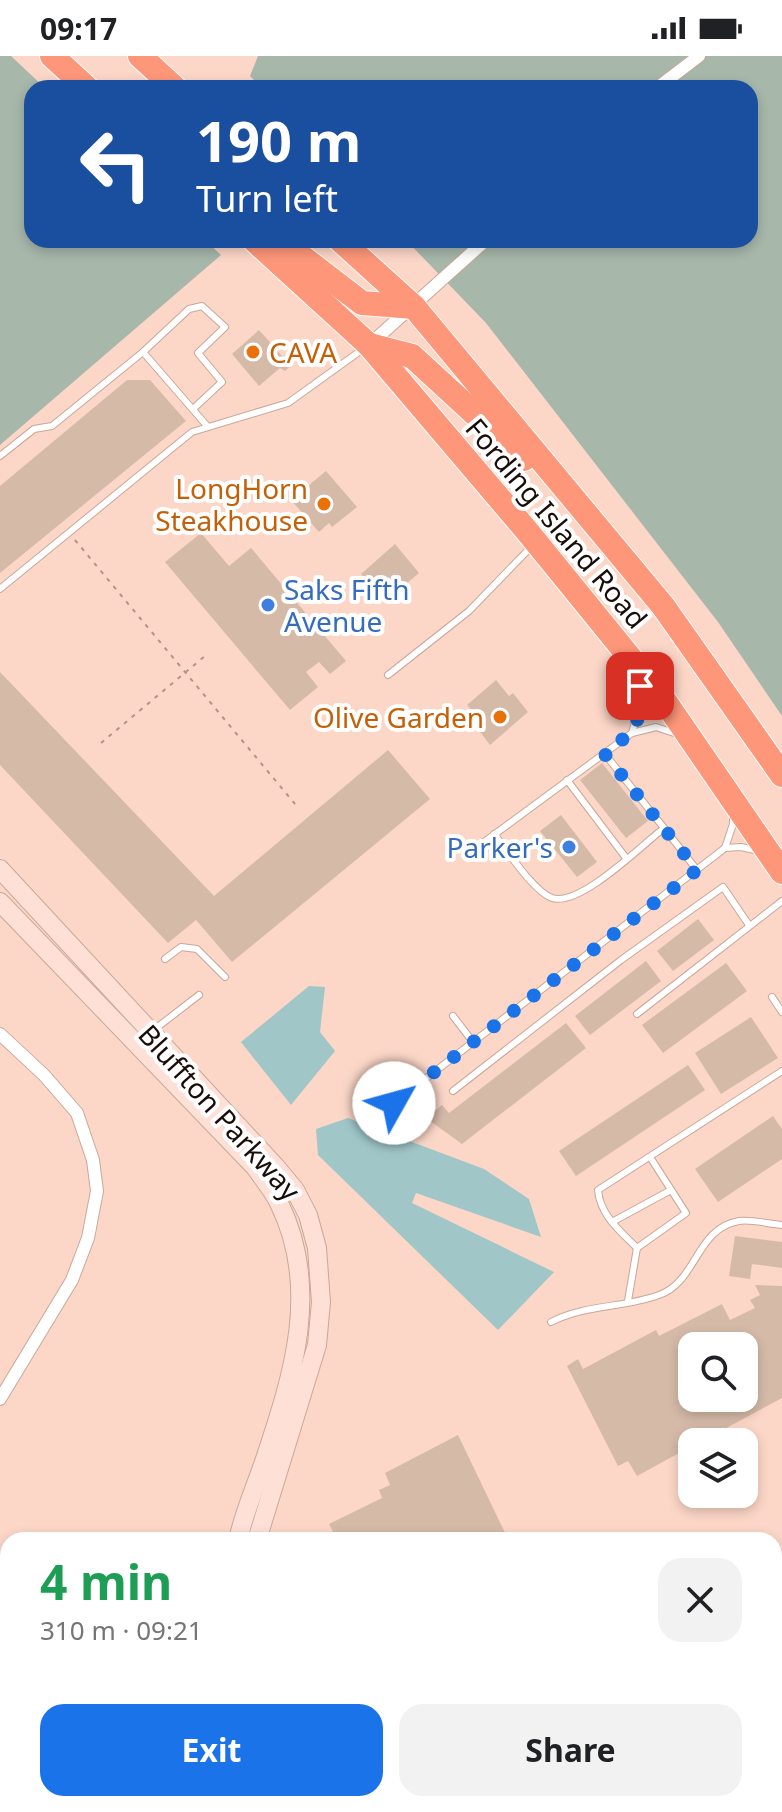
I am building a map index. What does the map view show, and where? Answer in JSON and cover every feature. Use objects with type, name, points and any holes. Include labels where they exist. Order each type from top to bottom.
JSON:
[{"type":"highway","points":[[52,56],[78,80]]},
{"type":"highway","points":[[140,56],[166,80]]},
{"type":"highway","name":"Fording Island Road","points":[[263,248],[369,345],[536,542],[662,697],[776,863]]},
{"type":"highway","points":[[290,248],[362,303],[414,307]]},
{"type":"highway","name":"Fording Island Road","points":[[349,248],[414,307],[663,606],[782,775]]},
{"type":"highway","points":[[369,345],[412,356],[594,523]]},
{"type":"main road","name":"Bluffton Parkway","points":[[0,869],[295,1190],[308,1215],[317,1248],[321,1302],[317,1345],[259,1532]]},
{"type":"main road","name":"Bluffton Parkway","points":[[0,902],[255,1167],[279,1202],[293,1239],[300,1273],[302,1316],[293,1368],[241,1532]]},
{"type":"street","points":[[668,80],[699,56]]},
{"type":"street","points":[[369,345],[477,248]]},
{"type":"street","points":[[0,1034],[44,1075],[77,1113],[93,1160],[97,1191],[88,1238],[72,1280],[0,1399]]},
{"type":"lane","points":[[0,456],[34,429],[52,426],[143,352],[189,309],[202,306],[225,327],[198,353],[222,382],[193,409]]},
{"type":"lane","points":[[0,589],[192,432],[288,403],[369,345]]},
{"type":"lane","points":[[143,352],[208,427]]},
{"type":"lane","points":[[388,675],[469,611],[536,542]]},
{"type":"lane","points":[[627,654],[640,686],[638,718],[632,733]]},
{"type":"lane","points":[[476,848],[632,733],[656,727],[667,730],[681,735],[700,752]]},
{"type":"lane","points":[[604,753],[613,771],[640,805],[664,828],[697,870]]},
{"type":"lane","points":[[567,780],[626,858]]},
{"type":"lane","points":[[579,797],[588,790]]},
{"type":"lane","points":[[394,1103],[725,848],[733,824],[733,800]]},
{"type":"lane","points":[[592,814],[602,807]]},
{"type":"lane","points":[[606,832],[616,825]]},
{"type":"lane","points":[[494,834],[535,885],[550,897],[567,899],[587,890],[664,828]]},
{"type":"lane","points":[[725,848],[741,847],[776,863]]},
{"type":"lane","points":[[453,1091],[621,960],[723,887],[749,925]]},
{"type":"lane","points":[[637,1014],[782,901]]},
{"type":"lane","points":[[165,959],[181,947],[197,949],[225,977]]},
{"type":"lane","points":[[150,1033],[199,995]]},
{"type":"lane","points":[[772,997],[782,1012]]},
{"type":"lane","points":[[453,1016],[473,1042]]},
{"type":"lane","points":[[637,1248],[599,1204],[598,1190],[782,1071]]},
{"type":"lane","points":[[628,1301],[637,1248],[686,1213],[650,1157]]},
{"type":"lane","points":[[612,1222],[671,1190]]},
{"type":"lane","points":[[551,1322],[571,1311],[659,1296],[675,1287],[704,1243],[717,1230],[739,1221],[780,1225],[782,1215]]},
{"type":"path","points":[[69,533],[295,804]]},
{"type":"path","points":[[101,743],[205,656]]},
{"type":"green space","points":[[0,56],[11,56],[36,80],[24,80],[24,248],[214,248],[221,255],[0,445]]},
{"type":"green space","points":[[258,56],[782,56],[782,716],[718,622],[486,323],[414,248],[758,248],[758,80],[254,80],[250,76]]},
{"type":"water","points":[[309,986],[325,987],[320,1032],[335,1051],[291,1105],[241,1042]]},
{"type":"water","points":[[348,1118],[484,1169],[529,1199],[541,1237],[416,1193],[412,1203],[554,1272],[498,1330],[318,1155],[316,1129]]},
{"type":"building","points":[[259,330],[293,364],[285,371],[280,368],[259,386],[232,354]]},
{"type":"building","points":[[127,380],[150,380],[186,421],[0,573],[0,486]]},
{"type":"building","name":"LongHorn Steakhouse","points":[[326,471],[357,507],[332,527],[329,523],[319,532],[291,500]]},
{"type":"building","points":[[201,533],[229,566],[251,548],[346,661],[330,674],[319,662],[306,672],[318,687],[290,710],[165,562]]},
{"type":"building","points":[[395,544],[419,573],[385,602],[361,574]]},
{"type":"building","points":[[0,672],[214,896],[388,750],[430,799],[232,962],[196,920],[168,943],[0,765]]},
{"type":"building","name":"Olive Garden","points":[[496,680],[509,696],[513,693],[528,712],[490,745],[478,729],[483,723],[467,705]]},
{"type":"building","name":"Parker's","points":[[602,763],[648,821],[626,838],[580,780]]},
{"type":"building","name":"Parker's","points":[[561,815],[597,862],[577,877],[540,831]]},
{"type":"building","points":[[698,919],[714,940],[673,971],[657,951]]},
{"type":"building","points":[[646,961],[661,981],[590,1035],[575,1016]]},
{"type":"building","points":[[726,963],[747,991],[663,1053],[642,1025]]},
{"type":"building","points":[[751,1017],[778,1058],[721,1094],[695,1053]]},
{"type":"building","points":[[566,1023],[586,1048],[462,1144],[426,1118],[442,1105],[449,1113]]},
{"type":"building","points":[[688,1065],[705,1090],[576,1176],[559,1151]]},
{"type":"building","points":[[773,1116],[782,1129],[782,1159],[718,1202],[695,1169]]},
{"type":"building","points":[[735,1236],[782,1242],[782,1268],[752,1264],[750,1279],[729,1276]]},
{"type":"building","points":[[755,1285],[782,1286],[782,1398],[758,1411],[758,1332],[678,1332],[678,1412],[756,1412],[726,1428],[678,1428],[678,1454],[637,1476],[628,1461],[618,1466],[567,1366],[578,1359],[583,1369],[656,1330],[659,1336],[722,1304],[730,1320],[755,1308],[750,1300],[760,1295]]},
{"type":"building","points":[[458,1435],[505,1532],[333,1532],[329,1524],[382,1498],[379,1490],[390,1485],[385,1473]]},
{"type":"place","name":"CAVA","points":[[253,352]]},
{"type":"place","name":"LongHorn Steakhouse","points":[[324,504]]},
{"type":"place","name":"Saks Fifth Avenue","points":[[268,605]]},
{"type":"place","name":"Olive Garden","points":[[500,717]]},
{"type":"place","name":"Parker's","points":[[569,847]]},
{"type":"route","points":[[394,1103],[697,870],[604,753],[632,733],[638,718],[640,686]]}]
